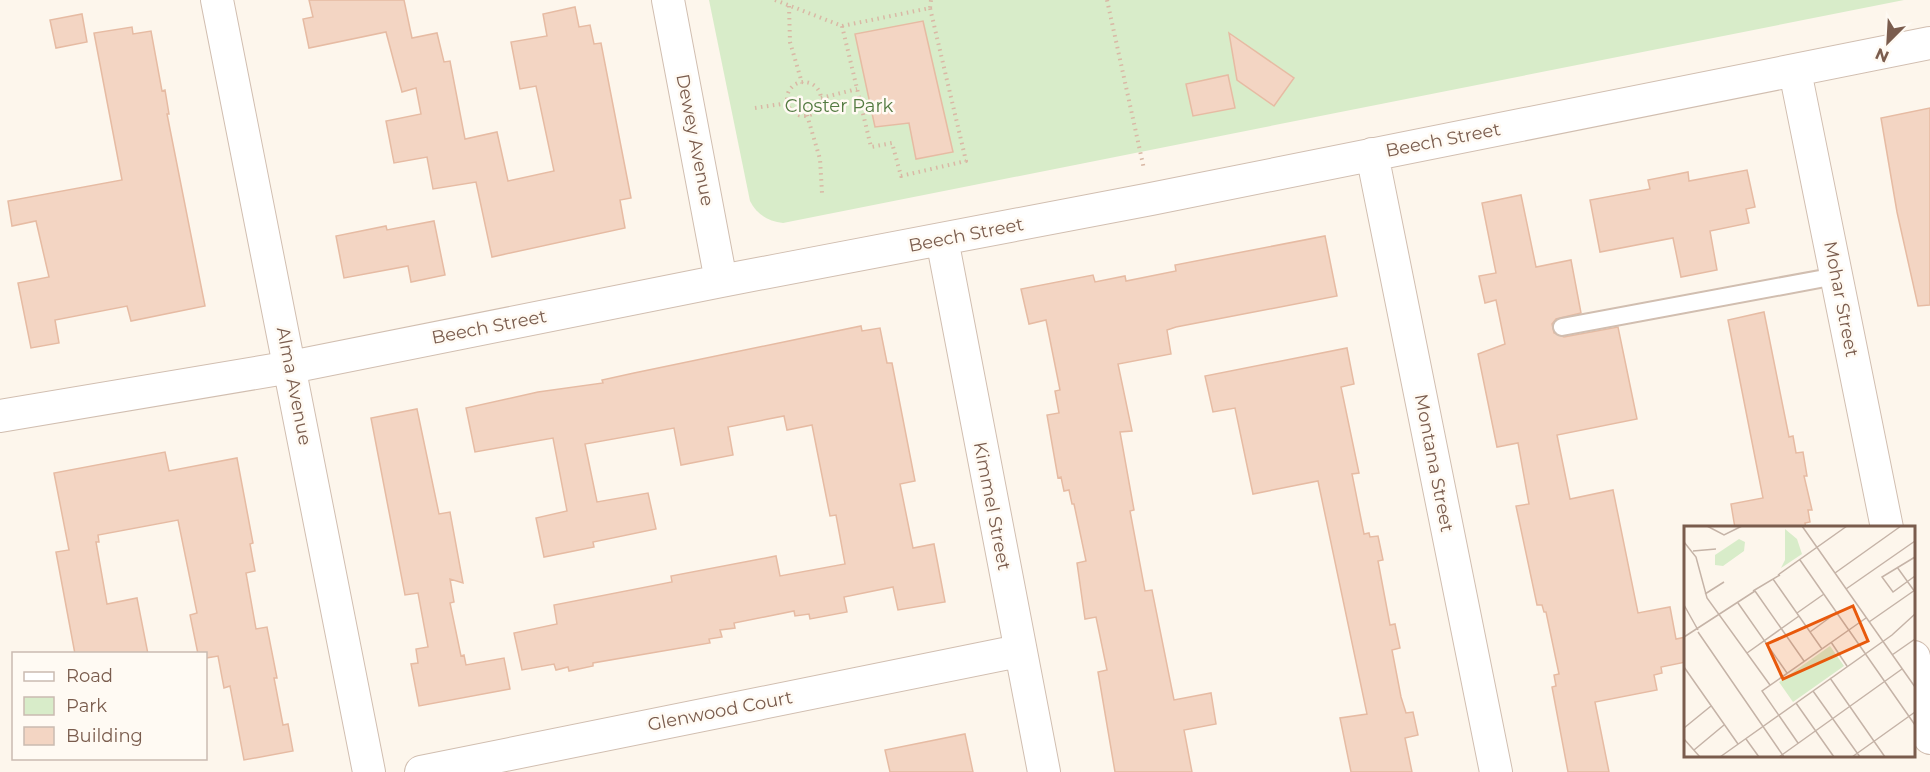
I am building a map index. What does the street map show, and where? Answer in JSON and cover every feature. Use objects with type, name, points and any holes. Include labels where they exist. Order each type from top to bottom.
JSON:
[{"type":"street","name":"Alma Avenue","points":[[217,0],[369,772]]},
{"type":"street","name":"Dewey Avenue","points":[[668,0],[721,280]]},
{"type":"street","name":"Beech Street","points":[[0,416],[291,367],[721,280],[1151,200],[1930,42]]},
{"type":"street","name":"Mohar Street","points":[[1794,71],[1887,526]]},
{"type":"street","name":"Montana Street","points":[[1372,154],[1496,772]]},
{"type":"street","name":"Kimmel Street","points":[[942,239],[1019,651],[1044,772]]},
{"type":"street","name":"Glenwood Court","points":[[421,772],[1019,651]]},
{"type":"street","points":[[1915,662],[1930,738]]},
{"type":"lane","points":[[1562,327],[1836,276]]},
{"type":"path","points":[[775,0],[842,26],[930,8]]},
{"type":"path","points":[[842,26],[871,147],[892,142],[901,176],[966,161],[930,8],[931,0]]},
{"type":"path","points":[[1107,0],[1151,200]]},
{"type":"path","points":[[789,6],[790,42],[802,83]]},
{"type":"path","points":[[802,83],[812,84],[821,98],[819,108],[807,116],[794,112],[788,103],[789,92],[802,83]]},
{"type":"path","points":[[821,98],[857,89]]},
{"type":"path","points":[[755,108],[788,103]]},
{"type":"path","points":[[807,116],[820,159],[822,193]]},
{"type":"green space","name":"Closter Park","points":[[709,0],[1904,0],[783,223],[772,221],[764,216],[750,201]]},
{"type":"building","points":[[309,0],[404,0],[412,38],[437,33],[444,62],[450,61],[465,139],[497,132],[508,181],[554,171],[536,86],[520,89],[511,42],[547,36],[543,14],[575,7],[579,27],[590,25],[594,44],[601,43],[631,198],[620,200],[625,228],[492,257],[476,182],[433,189],[427,157],[394,163],[386,121],[421,114],[416,88],[402,92],[386,32],[309,48],[303,19],[313,17]]},
{"type":"building","points":[[82,14],[87,42],[56,48],[50,20]]},
{"type":"building","points":[[923,21],[953,152],[916,159],[909,123],[875,127],[855,34]]},
{"type":"building","points":[[132,27],[133,34],[151,31],[162,91],[165,90],[169,114],[167,114],[205,306],[131,321],[127,306],[55,320],[59,343],[31,348],[18,283],[49,277],[36,221],[12,226],[8,201],[122,180],[94,33]]},
{"type":"building","points":[[1229,33],[1294,78],[1274,106],[1237,80]]},
{"type":"building","points":[[1228,75],[1235,108],[1193,116],[1186,84]]},
{"type":"building","points":[[1930,108],[1930,305],[1918,306],[1897,212],[1881,118]]},
{"type":"building","points":[[1747,170],[1755,207],[1746,209],[1749,223],[1710,231],[1717,270],[1681,277],[1673,238],[1600,252],[1590,200],[1650,189],[1648,180],[1688,172],[1689,181]]},
{"type":"building","points":[[1521,195],[1536,267],[1571,260],[1581,313],[1556,319],[1552,324],[1554,333],[1564,337],[1618,327],[1637,419],[1557,435],[1570,499],[1613,490],[1638,613],[1670,607],[1676,639],[1684,637],[1684,662],[1661,667],[1662,673],[1654,675],[1657,690],[1595,702],[1609,772],[1568,772],[1552,687],[1556,686],[1554,675],[1559,674],[1546,612],[1542,605],[1537,605],[1516,506],[1529,504],[1518,443],[1497,447],[1478,354],[1505,344],[1496,300],[1485,303],[1479,276],[1496,273],[1482,203]]},
{"type":"building","points":[[434,221],[445,275],[411,282],[408,266],[344,278],[336,236],[386,226],[387,230]]},
{"type":"building","points":[[1325,236],[1337,296],[1176,327],[1167,330],[1171,354],[1118,364],[1132,431],[1120,432],[1134,510],[1130,511],[1145,591],[1152,590],[1174,700],[1211,693],[1216,724],[1184,730],[1192,772],[1115,772],[1098,672],[1107,670],[1096,617],[1085,619],[1077,563],[1086,561],[1074,504],[1072,504],[1069,490],[1064,491],[1061,477],[1058,478],[1047,415],[1059,413],[1055,391],[1060,390],[1046,320],[1029,324],[1021,289],[1093,275],[1095,282],[1125,276],[1126,281],[1176,271],[1175,265]]},
{"type":"building","points":[[1764,312],[1789,437],[1793,436],[1796,453],[1803,452],[1807,476],[1804,476],[1812,510],[1808,510],[1810,522],[1805,523],[1806,526],[1735,526],[1731,504],[1763,498],[1728,320]]},
{"type":"building","points":[[861,326],[862,331],[880,328],[887,363],[892,363],[915,481],[900,484],[913,548],[934,544],[945,602],[898,610],[893,587],[844,597],[847,612],[810,619],[809,614],[795,616],[794,611],[734,623],[735,628],[720,630],[722,637],[709,639],[710,643],[593,663],[593,666],[569,671],[568,667],[556,670],[554,664],[522,670],[514,633],[557,624],[554,605],[672,582],[671,576],[776,556],[780,576],[845,564],[836,515],[830,516],[812,425],[787,430],[784,416],[728,427],[733,455],[681,465],[674,428],[585,444],[597,502],[648,493],[656,529],[593,542],[594,547],[544,557],[536,518],[567,511],[553,438],[475,452],[466,408],[538,392],[603,383],[602,380]]},
{"type":"building","points":[[1347,348],[1354,384],[1341,387],[1359,473],[1352,474],[1364,534],[1369,533],[1370,537],[1378,536],[1383,560],[1378,561],[1390,625],[1395,624],[1400,648],[1392,650],[1401,697],[1406,713],[1413,712],[1418,735],[1405,738],[1412,772],[1351,772],[1340,718],[1367,714],[1318,481],[1253,494],[1235,408],[1213,412],[1205,376]]},
{"type":"building","points":[[417,409],[439,514],[450,512],[463,583],[450,579],[454,602],[450,603],[461,656],[464,655],[466,665],[504,658],[510,689],[419,706],[411,664],[418,663],[416,649],[428,647],[418,593],[405,595],[371,418]]},
{"type":"building","points":[[165,452],[169,471],[237,458],[253,543],[250,544],[255,571],[246,573],[256,629],[267,627],[283,725],[288,724],[293,751],[244,760],[230,686],[224,688],[218,656],[207,658],[207,652],[198,652],[190,615],[197,613],[178,520],[98,535],[99,542],[96,542],[107,604],[137,598],[148,652],[75,652],[56,552],[69,550],[54,473]]},
{"type":"building","points":[[965,734],[973,772],[890,772],[885,750]]}]
